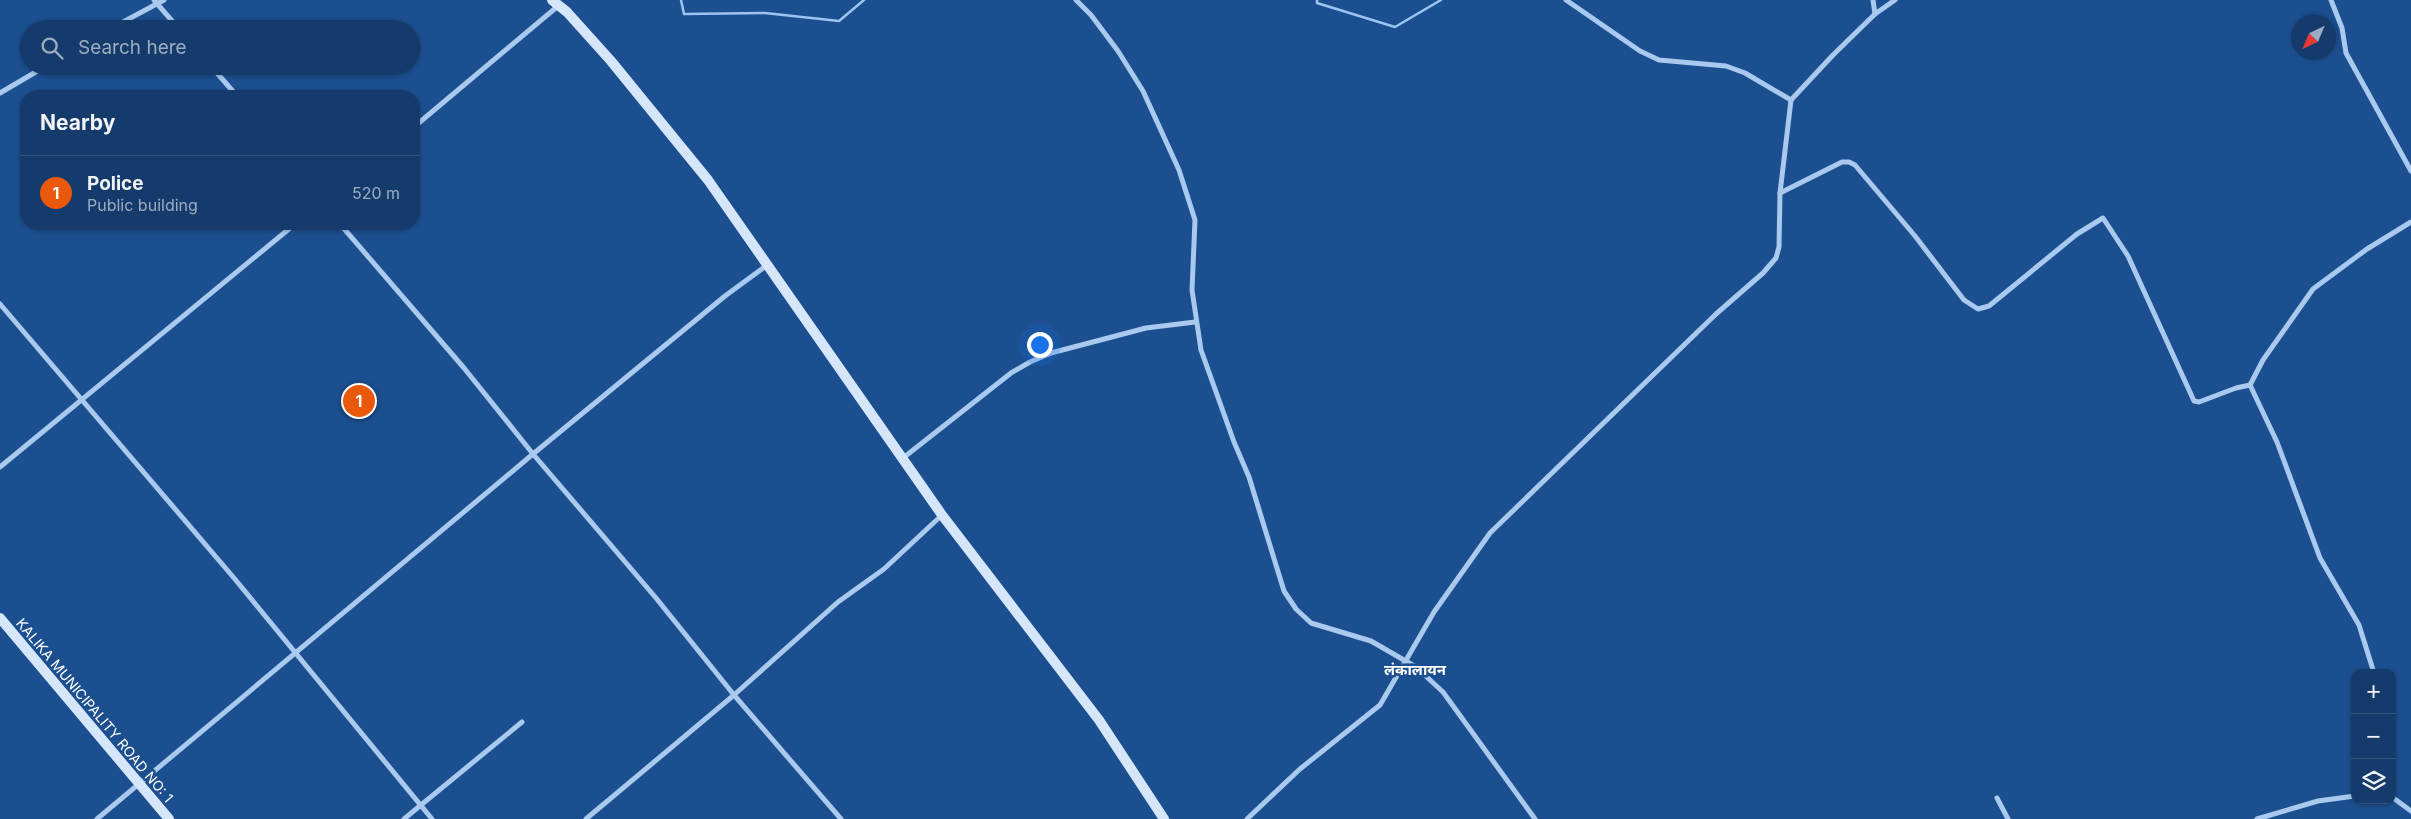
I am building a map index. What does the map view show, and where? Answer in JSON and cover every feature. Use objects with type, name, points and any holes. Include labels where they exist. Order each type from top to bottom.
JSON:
[{"type":"street","points":[[125,20],[156,2],[164,0]]},
{"type":"street","points":[[1076,0],[1118,51],[1143,91],[1179,170],[1195,220],[1192,290],[1195,322],[1201,350],[1234,442],[1249,477],[1284,592],[1296,609],[1311,623],[1371,640],[1405,659],[1443,692],[1535,819]]},
{"type":"street","points":[[1566,0],[1640,51],[1659,60],[1726,66],[1745,73],[1791,100]]},
{"type":"street","points":[[1873,0],[1875,14]]},
{"type":"street","points":[[1247,819],[1300,769],[1380,705],[1434,612],[1490,533],[1716,314],[1763,273],[1776,258],[1779,247],[1780,193],[1791,100],[1832,55],[1875,14],[1895,0]]},
{"type":"street","points":[[2331,0],[2342,28],[2346,53],[2411,170]]},
{"type":"street","points":[[156,2],[171,20]]},
{"type":"street","points":[[420,122],[555,3],[567,12],[611,61],[708,180],[766,266],[942,515],[1099,720],[1164,819]]},
{"type":"street","points":[[0,93],[31,75]]},
{"type":"street","points":[[219,75],[232,90]]},
{"type":"street","points":[[1780,193],[1842,162],[1849,162],[1855,165],[1915,236],[1964,300],[1978,309],[1989,306],[2077,234],[2103,218],[2128,256],[2194,401],[2199,402],[2236,388],[2250,385],[2264,360],[2313,289],[2367,249],[2411,222]]},
{"type":"street","points":[[0,467],[288,230]]},
{"type":"street","points":[[345,230],[464,368],[533,454],[656,598],[734,695],[841,819]]},
{"type":"street","points":[[97,819],[140,785],[294,652],[533,454],[725,296],[766,266]]},
{"type":"street","points":[[0,304],[234,578],[432,819]]},
{"type":"street","points":[[903,458],[1011,373],[1030,362],[1052,353],[1146,328],[1195,322]]},
{"type":"street","points":[[2250,385],[2277,442],[2320,558],[2359,625],[2373,669]]},
{"type":"street","points":[[586,819],[734,695],[823,615],[884,569],[942,515]]},
{"type":"street","name":"KALIKA MUNICIPALITY ROAD NO: 1","points":[[0,618],[169,819]]},
{"type":"street","points":[[404,819],[522,722]]},
{"type":"street","points":[[2257,819],[2318,801],[2351,797]]},
{"type":"street","points":[[1997,798],[2008,819]]},
{"type":"street","points":[[2396,800],[2411,810]]},
{"type":"waterway","points":[[681,0],[684,14],[765,13],[839,21],[864,0]]},
{"type":"waterway","points":[[1317,0],[1317,3],[1395,27],[1441,0]]},
{"type":"place","name":"Police","points":[[359,401]]},
{"type":"district","name":"लंकालायन","points":[[1415,669]]}]
